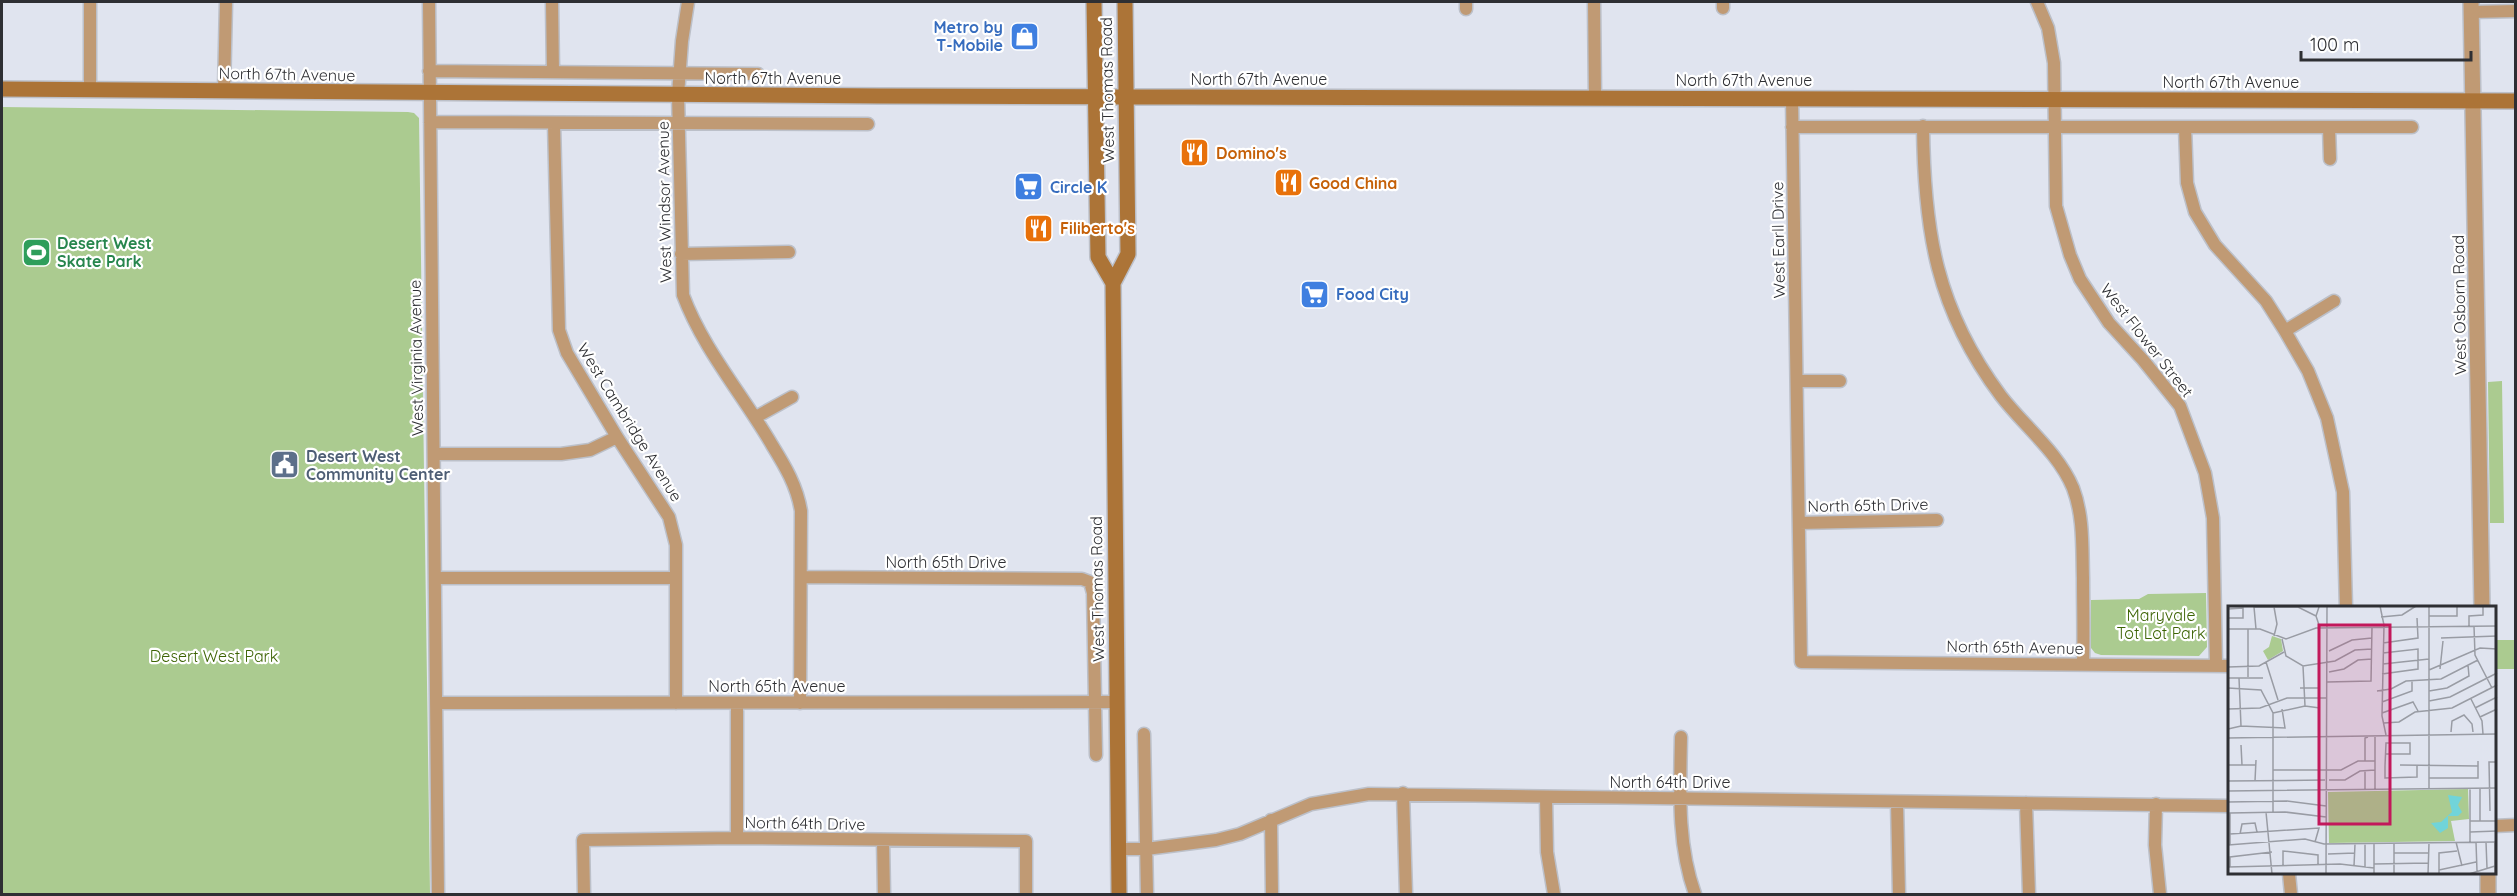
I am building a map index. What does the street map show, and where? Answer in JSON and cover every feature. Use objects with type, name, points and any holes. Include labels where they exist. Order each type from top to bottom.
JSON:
[{"type":"main road","name":"West Thomas Road","points":[[1094,2],[1098,257],[1113,283]]},
{"type":"main road","name":"West Thomas Road","points":[[1119,894],[1113,283],[1128,254],[1125,2]]},
{"type":"main road","name":"North 67th Avenue","points":[[2,89],[430,94],[2516,101]]},
{"type":"street","points":[[90,2],[90,89]]},
{"type":"street","points":[[224,91],[226,2]]},
{"type":"street","name":"West Virginia Avenue","points":[[429,2],[438,894]]},
{"type":"street","points":[[552,2],[553,72]]},
{"type":"street","name":"West Windsor Avenue","points":[[688,2],[682,40],[678,95],[683,295],[696,325],[756,417],[788,472],[799,497],[801,511],[800,703]]},
{"type":"street","points":[[1594,2],[1595,98]]},
{"type":"street","name":"West Flower Street","points":[[2037,2],[2051,43],[2055,100],[2056,206],[2080,279],[2109,323],[2144,360],[2180,406],[2205,473],[2213,518],[2216,666]]},
{"type":"street","points":[[2471,7],[2516,11]]},
{"type":"street","name":"West Osborn Road","points":[[2471,7],[2482,606]]},
{"type":"street","name":"North 67th Avenue","points":[[429,71],[758,74]]},
{"type":"street","name":"West Earll Drive","points":[[1792,98],[1801,662]]},
{"type":"street","points":[[430,122],[868,124]]},
{"type":"street","name":"West Cambridge Avenue","points":[[554,123],[559,330],[567,353],[617,437],[669,517],[676,545],[676,703]]},
{"type":"street","points":[[1923,126],[1924,180],[1931,245],[1954,315],[1984,374],[2018,418],[2057,460],[2073,489],[2082,527],[2083,664]]},
{"type":"street","points":[[1792,127],[2412,127]]},
{"type":"street","points":[[2185,127],[2187,183],[2195,212],[2215,244],[2266,301],[2286,331],[2312,380],[2334,440],[2343,492],[2346,606]]},
{"type":"street","points":[[2329,127],[2330,159]]},
{"type":"street","points":[[681,254],[789,252]]},
{"type":"street","points":[[2286,331],[2334,301]]},
{"type":"street","points":[[1797,381],[1839,381]]},
{"type":"street","points":[[756,417],[792,397]]},
{"type":"street","points":[[434,454],[561,454],[590,450],[617,437]]},
{"type":"street","name":"North 65th Drive","points":[[1799,523],[1937,520]]},
{"type":"street","name":"North 65th Drive","points":[[801,577],[1082,579],[1090,582]]},
{"type":"street","points":[[436,578],[676,578]]},
{"type":"street","name":"West Thomas Road","points":[[1090,582],[1093,593],[1096,755]]},
{"type":"street","name":"North 65th Avenue","points":[[1801,662],[2228,666]]},
{"type":"street","name":"North 65th Avenue","points":[[437,703],[1116,702]]},
{"type":"street","points":[[737,703],[737,838]]},
{"type":"street","points":[[1144,734],[1147,894]]},
{"type":"street","points":[[1681,737],[1679,798],[1682,839],[1695,894]]},
{"type":"street","points":[[1402,793],[1406,894]]},
{"type":"street","name":"North 64th Drive","points":[[1119,849],[1146,849],[1216,840],[1240,834],[1311,804],[1348,796],[1402,793],[2228,806]]},
{"type":"street","points":[[1546,797],[1548,858],[1554,894]]},
{"type":"street","points":[[1897,802],[1899,894]]},
{"type":"street","points":[[2026,803],[2029,894]]},
{"type":"street","points":[[2156,804],[2156,856],[2160,894]]},
{"type":"street","points":[[1271,820],[1272,894]]},
{"type":"street","points":[[2496,826],[2516,825]]},
{"type":"street","name":"North 64th Drive","points":[[584,894],[583,840],[737,838],[1026,841],[1026,894]]},
{"type":"street","points":[[883,840],[884,894]]},
{"type":"street","points":[[2289,875],[2291,894]]},
{"type":"street","points":[[2487,875],[2488,894]]},
{"type":"green space","name":"Desert West Park","points":[[2,107],[408,112],[414,113],[419,118],[430,894],[2,894]]},
{"type":"green space","points":[[2502,381],[2504,523],[2490,523],[2488,382]]},
{"type":"green space","name":"Maryvale Tot Lot Park","points":[[2206,593],[2207,647],[2199,656],[2101,655],[2095,653],[2091,648],[2091,600],[2139,599],[2148,594]]},
{"type":"green space","points":[[2497,640],[2515,640],[2515,669],[2497,669]]},
{"type":"place","name":"Metro by T-Mobile","points":[[1024,36]]},
{"type":"place","name":"Domino's","points":[[1195,153]]},
{"type":"place","name":"Good China","points":[[1288,183]]},
{"type":"place","name":"Circle K","points":[[1029,187]]},
{"type":"place","name":"Filiberto's","points":[[1039,228]]},
{"type":"place","name":"Desert West Skate Park","points":[[36,252]]},
{"type":"place","name":"Food City","points":[[1315,294]]},
{"type":"place","name":"Desert West Community Center","points":[[285,465]]}]
